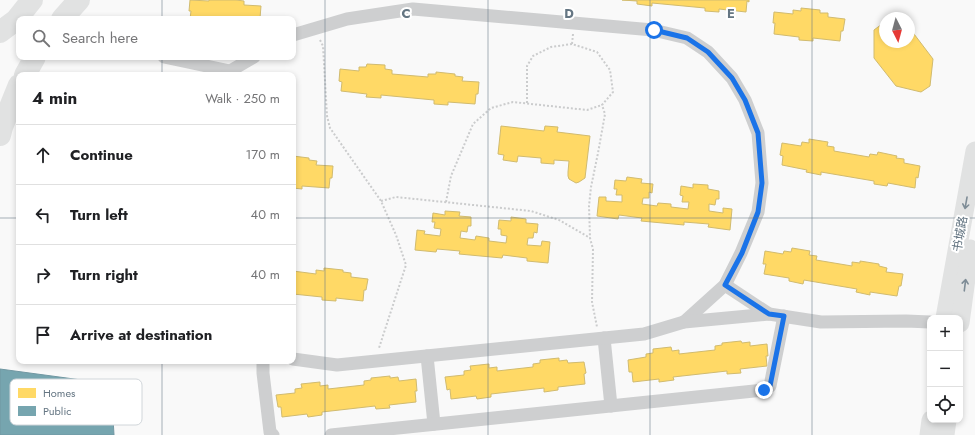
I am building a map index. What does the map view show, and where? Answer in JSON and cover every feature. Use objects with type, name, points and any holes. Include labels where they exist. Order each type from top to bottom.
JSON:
[{"type":"highway","points":[[19,16],[32,0]]},
{"type":"highway","points":[[57,16],[65,0]]},
{"type":"highway","points":[[65,16],[79,0]]},
{"type":"highway","points":[[0,32],[16,20]]},
{"type":"highway","points":[[27,72],[33,60]]},
{"type":"highway","points":[[0,135],[16,92]]},
{"type":"main road","name":"书城路","points":[[946,315],[975,150]]},
{"type":"main road","name":"书城路","points":[[961,315],[968,260],[975,222]]},
{"type":"main road","points":[[929,435],[931,423]]},
{"type":"main road","points":[[945,435],[947,423]]},
{"type":"street","points":[[296,34],[347,19],[413,9],[654,30],[687,38],[708,52],[732,78],[745,100],[758,133],[762,183],[758,212],[742,253],[725,285],[684,322]]},
{"type":"street","points":[[176,60],[225,72]]},
{"type":"street","points":[[231,72],[249,60]]},
{"type":"street","points":[[725,285],[769,314]]},
{"type":"street","points":[[296,359],[337,365],[644,334],[684,322],[769,314],[821,322],[927,322]]},
{"type":"street","points":[[331,435],[764,390],[770,386],[784,316]]},
{"type":"street","points":[[602,338],[611,406]]},
{"type":"street","points":[[427,356],[434,424]]},
{"type":"street","points":[[263,364],[270,432],[273,435]]},
{"type":"path","points":[[572,44],[574,23]]},
{"type":"path","points":[[314,28],[323,46],[327,116],[330,128],[381,201],[396,235],[406,265],[375,361]]},
{"type":"path","points":[[446,202],[451,176],[473,124],[491,108],[513,102],[587,110],[602,105],[613,92],[610,70],[596,52],[572,44],[551,47],[533,56],[527,66],[527,103]]},
{"type":"path","points":[[602,105],[605,114],[591,187],[589,206],[590,238],[593,249],[592,302],[602,338]]},
{"type":"path","points":[[381,201],[396,197],[531,211],[559,220],[590,238]]},
{"type":"building: Homes","points":[[190,0],[236,0],[244,1],[244,5],[261,6],[260,16],[190,16],[191,11],[189,11]]},
{"type":"building: Homes","points":[[622,0],[749,0],[749,2],[747,1],[746,12],[719,9],[719,12],[705,11],[705,8],[652,3],[652,6],[637,4],[637,1]]},
{"type":"building: Homes","points":[[801,8],[820,10],[820,13],[828,13],[828,17],[845,19],[843,31],[841,31],[840,41],[813,38],[813,41],[799,40],[799,37],[774,34],[774,12],[793,14],[793,10],[801,11]]},
{"type":"building: Homes","points":[[879,26],[879,48],[915,48],[915,35],[933,59],[930,86],[921,92],[896,86],[874,58],[874,30]]},
{"type":"building: Homes","points":[[367,64],[385,65],[385,69],[392,70],[392,74],[428,77],[428,74],[436,74],[436,72],[455,74],[455,76],[463,77],[462,81],[479,82],[475,104],[448,102],[448,105],[434,104],[434,100],[381,95],[381,98],[366,97],[367,94],[341,91],[342,82],[339,81],[340,69],[359,71],[359,67],[366,67]]},
{"type":"building: Homes","points":[[501,126],[544,131],[545,126],[558,127],[557,132],[590,136],[585,178],[576,183],[569,179],[569,161],[554,160],[554,164],[541,163],[541,158],[518,156],[517,162],[503,160],[504,155],[498,154]]},
{"type":"building: Homes","points":[[809,139],[828,142],[827,146],[834,147],[834,151],[869,157],[870,154],[877,155],[878,152],[897,156],[896,158],[904,159],[904,163],[920,166],[918,178],[916,177],[915,188],[888,183],[887,186],[874,184],[874,181],[821,172],[821,175],[806,172],[807,170],[782,165],[783,156],[780,155],[782,143],[801,146],[802,142],[809,143]]},
{"type":"building: Homes","points":[[296,156],[309,158],[309,160],[317,161],[316,165],[333,166],[329,188],[302,186],[302,189],[296,188]]},
{"type":"building: Homes","points":[[627,177],[642,179],[641,183],[653,184],[652,193],[649,192],[649,198],[643,198],[642,204],[657,206],[658,203],[671,204],[671,207],[688,209],[689,202],[682,202],[683,196],[680,195],[681,186],[693,188],[693,184],[708,185],[708,189],[719,191],[719,199],[716,199],[715,205],[709,204],[709,211],[723,213],[723,208],[732,209],[730,230],[708,227],[709,224],[684,222],[684,225],[641,221],[642,218],[619,215],[618,219],[597,216],[599,197],[606,197],[606,201],[622,202],[622,195],[616,195],[617,189],[614,189],[615,180],[626,181]]},
{"type":"building: Homes","points":[[445,211],[460,212],[459,216],[471,217],[471,226],[468,226],[467,232],[461,231],[460,238],[475,240],[476,236],[489,238],[489,241],[506,243],[507,236],[501,235],[501,229],[498,229],[499,220],[511,221],[511,217],[526,219],[526,223],[538,224],[537,233],[534,232],[533,238],[528,238],[527,245],[541,246],[542,241],[550,242],[548,263],[527,261],[527,258],[503,255],[502,258],[459,254],[460,251],[437,249],[436,252],[415,250],[417,230],[425,231],[424,234],[440,236],[441,229],[434,228],[435,222],[432,222],[433,213],[445,215]]},
{"type":"building: Homes","points":[[792,248],[810,251],[809,255],[817,256],[816,260],[852,266],[852,262],[860,263],[860,261],[879,264],[879,266],[887,268],[886,272],[903,274],[901,286],[899,286],[897,296],[870,292],[870,295],[856,292],[857,289],[804,280],[803,284],[789,281],[789,278],[764,274],[766,264],[763,264],[765,251],[783,254],[784,251],[791,252]]},
{"type":"building: Homes","points":[[324,268],[343,270],[343,272],[351,273],[351,277],[368,279],[366,290],[364,290],[363,301],[336,298],[336,301],[322,300],[322,297],[296,294],[296,271],[316,274],[316,270],[324,271]]},
{"type":"building: Homes","points":[[741,341],[742,343],[750,342],[750,346],[767,344],[767,366],[740,369],[741,373],[727,374],[727,371],[673,377],[674,380],[659,382],[659,379],[633,382],[632,372],[629,372],[628,360],[646,357],[646,354],[653,353],[653,349],[671,347],[672,351],[679,350],[679,354],[715,350],[715,346],[722,345],[722,343]]},
{"type":"building: Homes","points":[[559,358],[559,361],[567,360],[568,363],[584,362],[586,373],[584,374],[585,384],[558,387],[558,390],[544,392],[544,388],[491,394],[491,397],[477,399],[476,396],[451,399],[450,389],[447,390],[445,377],[464,375],[464,371],[471,370],[470,366],[489,364],[489,368],[497,367],[497,371],[533,367],[533,364],[540,363],[540,360]]},
{"type":"building: Homes","points":[[390,376],[390,378],[398,377],[399,381],[416,379],[416,402],[389,405],[390,408],[376,409],[375,406],[322,412],[322,415],[308,417],[307,414],[282,417],[281,407],[278,407],[276,395],[295,393],[295,389],[302,388],[301,384],[320,382],[320,386],[328,385],[328,389],[364,385],[364,381],[371,380],[371,378]]},
{"type":"building: Public","points":[[0,369],[74,379],[10,379],[10,425],[113,425],[114,435],[0,435]]},
{"type":"route","points":[[654,30],[687,38],[708,52],[732,78],[745,100],[758,133],[762,183],[758,212],[742,253],[725,285],[769,314],[784,316],[770,386],[764,390]]}]
